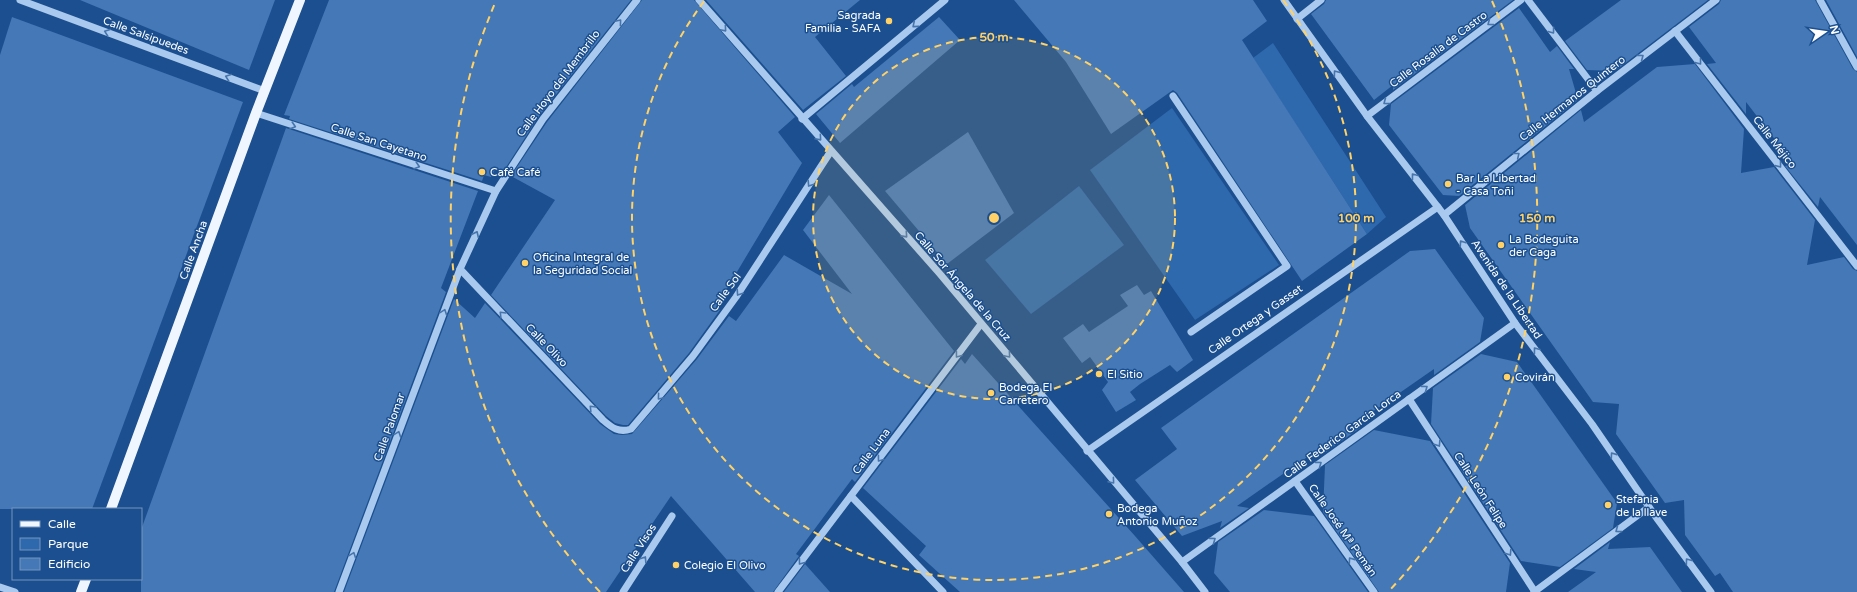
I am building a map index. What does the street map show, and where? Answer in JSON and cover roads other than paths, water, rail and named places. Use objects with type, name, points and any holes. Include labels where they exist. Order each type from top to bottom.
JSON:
[{"type":"main road","name":"Calle Ancha","points":[[111,508],[256,113],[300,0]]},
{"type":"main road","points":[[81,592],[86,580]]},
{"type":"street","name":"Calle Salsipuedes","points":[[20,0],[265,91]]},
{"type":"street","name":"Calle Hoyo del Membrillo","points":[[460,269],[496,192],[543,119],[637,0]]},
{"type":"street","name":"Calle Sor Ángela de la Cruz","points":[[698,0],[982,324],[1087,451],[1182,562],[1205,592]]},
{"type":"street","points":[[802,119],[945,0]]},
{"type":"street","name":"Avenida de la Libertad","points":[[1284,0],[1368,116],[1444,215],[1515,323],[1592,424],[1649,507],[1711,592]]},
{"type":"street","points":[[1297,18],[1321,0]]},
{"type":"street","name":"Calle Rosalía de Castro","points":[[1368,116],[1521,0]]},
{"type":"street","points":[[1528,0],[1597,91]]},
{"type":"street","name":"Calle Hermanos Quintero","points":[[1444,215],[1597,91],[1716,0]]},
{"type":"street","points":[[1820,0],[1857,67]]},
{"type":"street","name":"Calle Méjico","points":[[1675,31],[1857,266]]},
{"type":"street","points":[[1173,96],[1286,266],[1190,332]]},
{"type":"street","name":"Calle San Cayetano","points":[[256,113],[496,192]]},
{"type":"street","name":"Calle Sol","points":[[622,432],[631,429],[644,416],[693,356],[736,297],[831,151]]},
{"type":"street","name":"Calle Ortega y Gasset","points":[[1087,451],[1438,207]]},
{"type":"street","name":"Calle Olivo","points":[[460,269],[603,420],[612,428],[622,432]]},
{"type":"street","name":"Calle Palomar","points":[[339,592],[460,269]]},
{"type":"street","name":"Calle Federico García Lorca","points":[[1182,562],[1515,323]]},
{"type":"street","name":"Calle Luna","points":[[778,592],[982,324]]},
{"type":"street","name":"Calle León Felipe","points":[[1409,399],[1535,592]]},
{"type":"street","name":"Calle José Mª Pemán","points":[[1295,481],[1374,592]]},
{"type":"street","points":[[851,496],[943,592]]},
{"type":"street","points":[[1535,592],[1649,507]]},
{"type":"street","name":"Calle Visos","points":[[623,592],[672,516]]},
{"type":"street","points":[[0,587],[15,592]]},
{"type":"place","name":"Sagrada Familia - SAFA","points":[[889,21]]},
{"type":"place","name":"Café Café","points":[[482,172]]},
{"type":"place","name":"Bar La Libertad - Casa Toñi","points":[[1448,184]]},
{"type":"place","name":"La Bodeguita der Caga","points":[[1501,245]]},
{"type":"place","name":"Oficina Integral de la Seguridad Social","points":[[525,263]]},
{"type":"place","name":"El Sitio","points":[[1099,374]]},
{"type":"place","name":"Covirán","points":[[1507,377]]},
{"type":"place","name":"Bodega El Carretero","points":[[991,393]]},
{"type":"place","name":"Stefania de la llave","points":[[1608,505]]},
{"type":"place","name":"Bodega Antonio Muñoz","points":[[1109,514]]},
{"type":"place","name":"Colegio El Olivo","points":[[676,565]]}]
